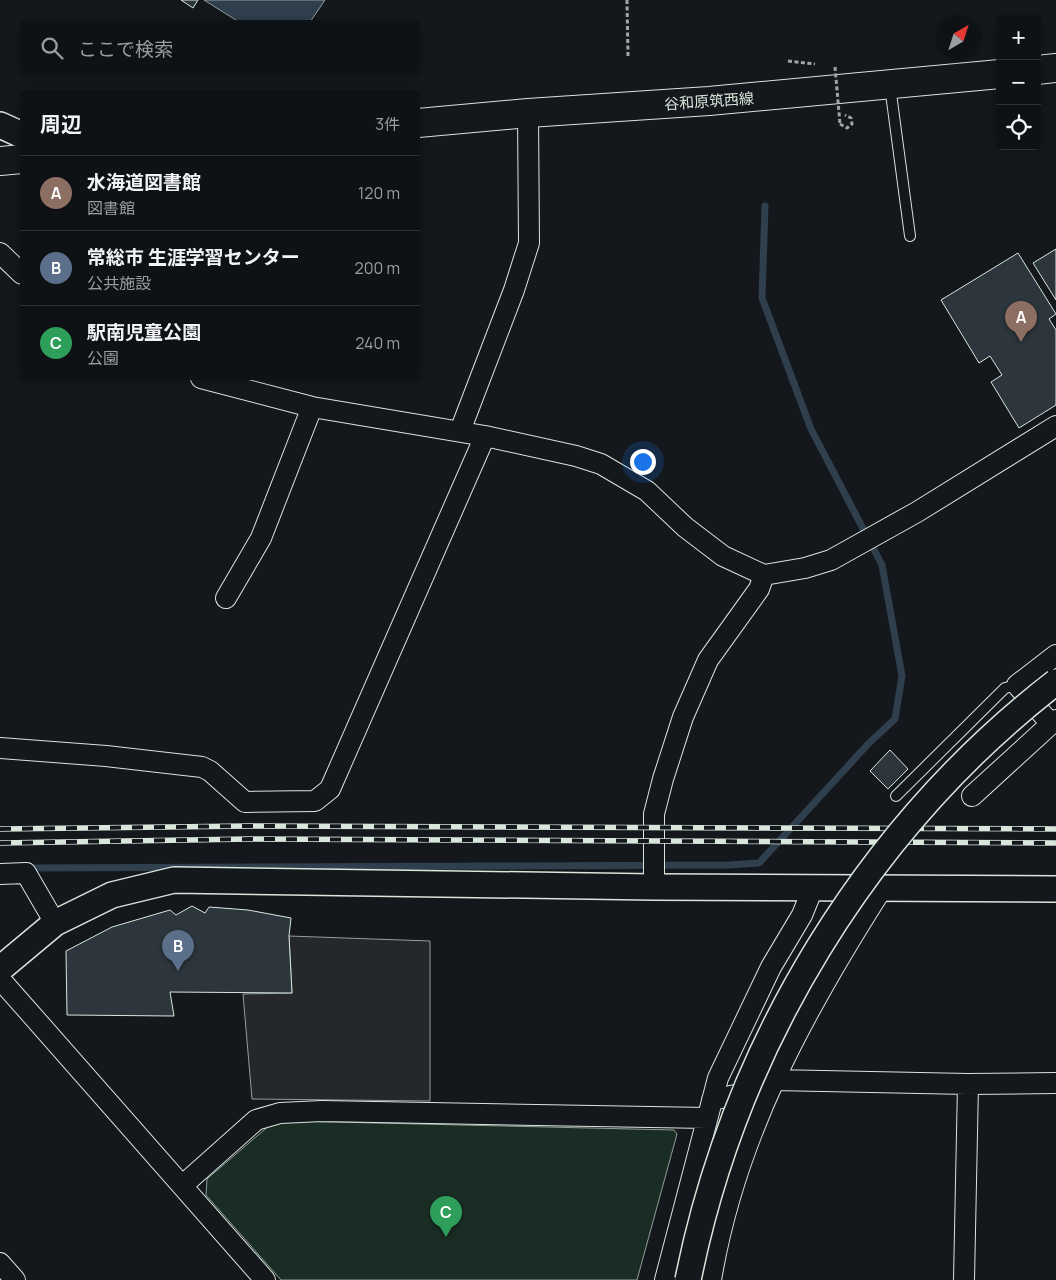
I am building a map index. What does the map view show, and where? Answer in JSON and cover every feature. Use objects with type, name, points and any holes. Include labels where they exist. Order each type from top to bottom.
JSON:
[{"type":"main road","points":[[1041,70],[1056,68]]},
{"type":"main road","name":"谷和原筑西線","points":[[420,123],[528,113],[709,101],[996,74]]},
{"type":"main road","points":[[0,161],[20,159]]},
{"type":"street","points":[[460,431],[489,358],[529,243],[528,113]]},
{"type":"street","points":[[0,125],[20,135]]},
{"type":"street","points":[[0,253],[20,272]]},
{"type":"street","points":[[209,380],[312,407],[460,431],[576,456],[600,464],[646,491],[685,527],[723,556],[764,575],[805,568],[832,560],[917,512],[1056,426]]},
{"type":"street","points":[[226,598],[261,538],[312,407]]},
{"type":"street","points":[[0,748],[106,756],[202,768],[210,770],[245,802],[315,801],[323,797],[330,789],[485,436]]},
{"type":"street","points":[[654,887],[654,814],[683,717],[708,660],[758,589],[764,575]]},
{"type":"street","points":[[972,796],[1053,722],[1017,684],[1056,655]]},
{"type":"street","points":[[688,1280],[712,1185],[740,1104],[768,1041],[810,960],[868,876],[925,804],[999,729],[1056,682]]},
{"type":"street","points":[[0,874],[26,873],[55,923]]},
{"type":"street","points":[[0,969],[55,923],[112,895],[174,880],[654,887],[1056,889]]},
{"type":"street","points":[[711,1280],[717,1242],[732,1188],[746,1147],[774,1080],[820,990],[883,887]]},
{"type":"street","points":[[665,1280],[718,1078],[770,967],[802,915],[813,888]]},
{"type":"street","points":[[0,979],[265,1280]]},
{"type":"street","points":[[182,1185],[256,1120],[280,1113],[322,1110],[710,1110],[774,1080],[968,1084],[1056,1083]]},
{"type":"street","points":[[964,1280],[968,1084]]},
{"type":"street","points":[[0,1263],[13,1280]]},
{"type":"lane","points":[[890,85],[910,236]]},
{"type":"lane","points":[[896,796],[1005,688],[1017,684]]},
{"type":"path","points":[[627,0],[628,57]]},
{"type":"path","points":[[788,61],[816,64]]},
{"type":"path","points":[[826,66],[835,67],[840,124],[844,128],[852,124],[851,118],[846,115],[837,116]]},
{"type":"green space","points":[[291,1121],[674,1130],[677,1134],[637,1280],[281,1280],[206,1195],[207,1179],[271,1124]]},
{"type":"shaded area","points":[[289,936],[430,941],[430,1101],[252,1099],[243,994],[292,993]]},
{"type":"water","points":[[204,0],[325,0],[311,20],[236,20]]},
{"type":"building","points":[[181,0],[198,0],[193,8]]},
{"type":"building","points":[[1056,249],[1056,300],[1033,263]]},
{"type":"building","points":[[1018,253],[1056,314],[1049,319],[1056,330],[1056,405],[1019,428],[991,382],[1002,375],[990,356],[979,363],[941,300]]},
{"type":"building","points":[[890,750],[908,769],[888,789],[870,771]]},
{"type":"building","points":[[192,906],[205,913],[209,907],[248,910],[291,918],[289,936],[292,993],[170,992],[174,1016],[67,1015],[66,951],[112,927],[170,910],[176,915]]},
{"type":"waterway","points":[[27,868],[729,865],[759,863],[869,743],[895,719],[902,676],[882,565],[811,429],[762,298],[765,206]]},
{"type":"railway","points":[[0,829],[249,826],[1056,829]]},
{"type":"railway","points":[[0,843],[250,839],[1056,843]]},
{"type":"place","name":"水海道図書館","points":[[1021,342]]},
{"type":"place","name":"常総市 生涯学習センター","points":[[178,971]]},
{"type":"place","name":"駅南児童公園","points":[[446,1237]]}]
